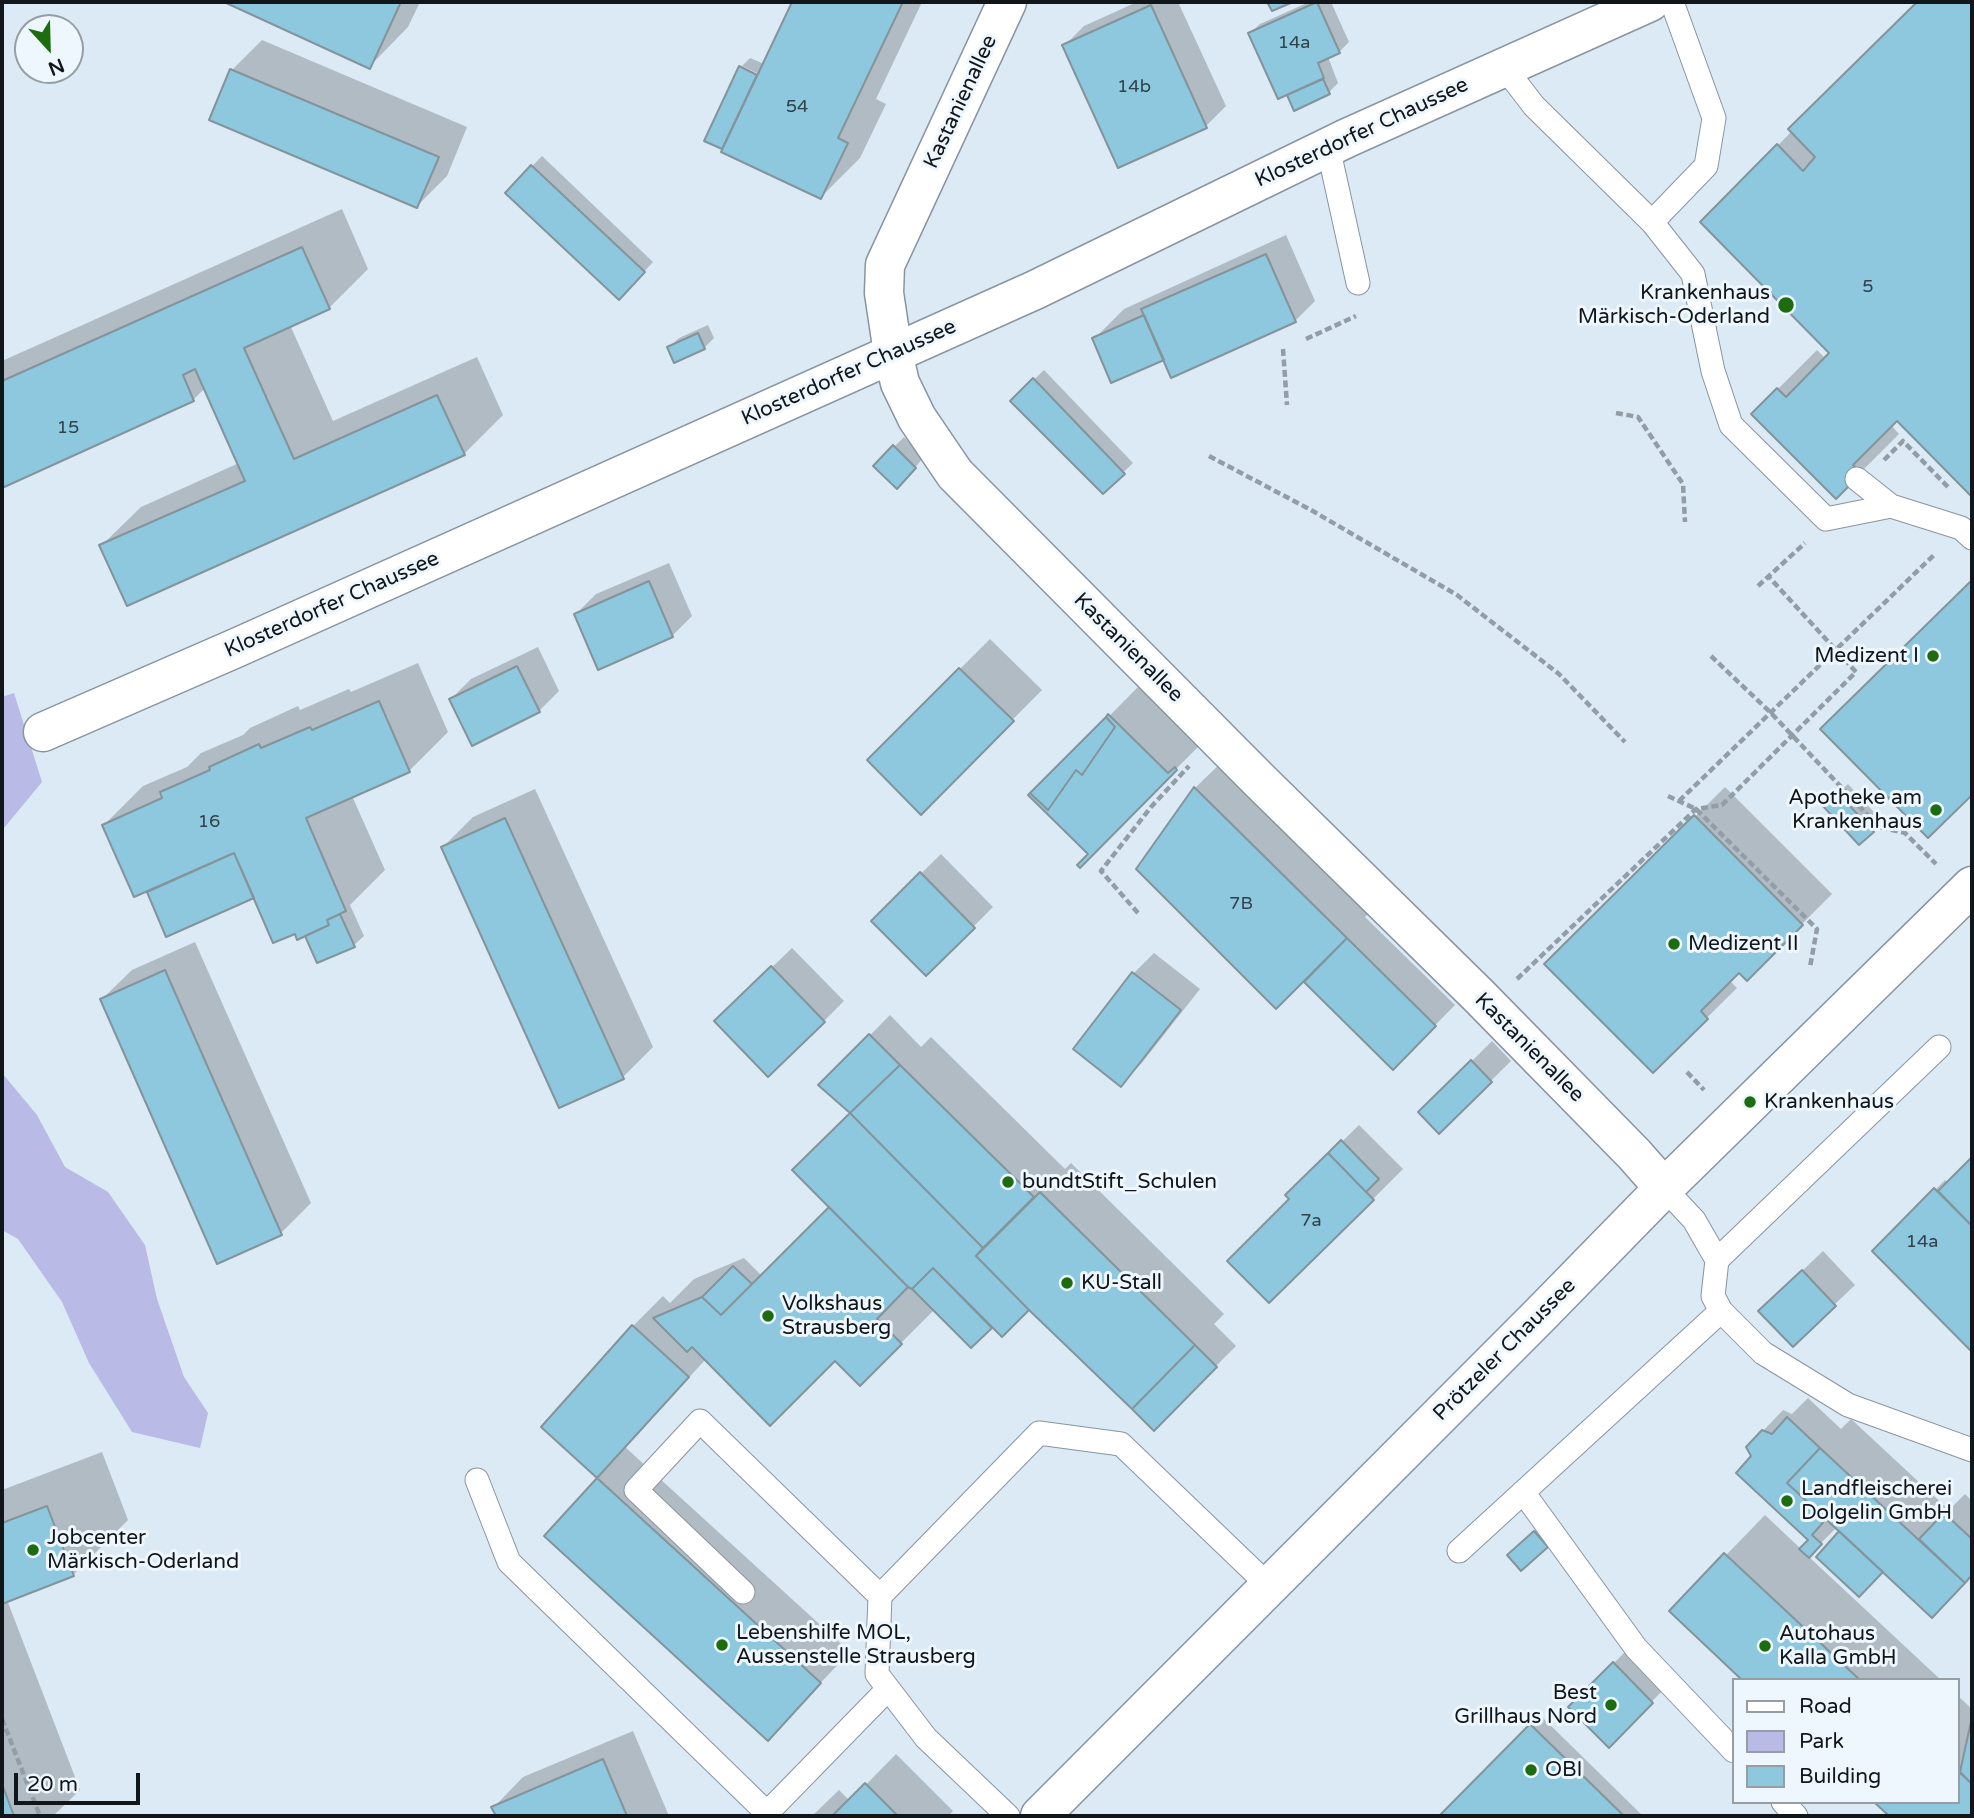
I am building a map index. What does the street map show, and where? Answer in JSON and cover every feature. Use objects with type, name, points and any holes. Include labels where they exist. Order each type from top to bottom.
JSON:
[{"type":"street","name":"Kastanienallee","points":[[1007,2],[885,265],[884,293],[893,354],[900,383],[917,418],[955,474],[1217,738],[1489,1006],[1664,1188]]},
{"type":"street","name":"Klosterdorfer Chaussee","points":[[43,732],[249,643],[1034,290],[1328,148],[1650,2]]},
{"type":"street","name":"Prötzeler Chaussee","points":[[1040,1816],[1664,1188],[1972,886]]},
{"type":"lane","points":[[1652,222],[1706,166],[1714,118],[1672,2]]},
{"type":"lane","points":[[1504,67],[1534,106],[1652,222],[1693,274],[1713,371],[1731,425],[1826,519],[1891,506]]},
{"type":"lane","points":[[1328,148],[1359,283]]},
{"type":"lane","points":[[1857,479],[1891,506],[1967,533]]},
{"type":"lane","points":[[1717,1260],[1939,1047]]},
{"type":"lane","points":[[1664,1188],[1694,1220],[1717,1260],[1713,1296],[1721,1311],[1763,1353],[1848,1405],[1972,1450]]},
{"type":"lane","points":[[1459,1551],[1721,1311]]},
{"type":"lane","points":[[743,1592],[636,1490],[700,1421],[880,1596]]},
{"type":"lane","points":[[1008,1816],[926,1738],[877,1674],[880,1596],[1039,1433],[1121,1444],[1269,1586]]},
{"type":"lane","points":[[477,1480],[509,1562],[765,1815],[888,1689]]},
{"type":"lane","points":[[1523,1492],[1636,1648],[1732,1749]]},
{"type":"path","points":[[1306,339],[1366,312],[1359,283]]},
{"type":"path","points":[[1283,349],[1287,405]]},
{"type":"path","points":[[1616,413],[1638,417],[1683,484],[1685,522]]},
{"type":"path","points":[[1209,456],[1311,510],[1457,595],[1559,674],[1625,742]]},
{"type":"path","points":[[1758,586],[1830,518]]},
{"type":"path","points":[[1679,801],[1837,650],[1967,533]]},
{"type":"path","points":[[1489,1006],[1696,809],[1722,805],[1856,672],[1769,578]]},
{"type":"path","points":[[1712,656],[1771,713],[1879,827],[1905,833],[1936,864]]},
{"type":"path","points":[[1138,913],[1101,871],[1151,807],[1217,738]]},
{"type":"path","points":[[1668,796],[1696,809],[1817,929],[1810,967]]},
{"type":"path","points":[[1687,1072],[1704,1090]]},
{"type":"path","points":[[2,1719],[40,1816]]},
{"type":"green space","points":[[14,693],[42,782],[2,832],[2,697]]},
{"type":"green space","points":[[2,1073],[37,1115],[65,1167],[108,1192],[145,1245],[157,1299],[184,1377],[208,1413],[200,1448],[132,1432],[89,1363],[62,1302],[18,1239],[2,1230]]},
{"type":"building","points":[[224,2],[401,2],[370,69]]},
{"type":"building","points":[[792,2],[903,2],[838,138],[848,143],[821,199],[721,152]]},
{"type":"building","points":[[1267,2],[1293,2],[1272,11]]},
{"type":"building","points":[[1317,2],[1340,53],[1318,63],[1324,78],[1278,99],[1248,33]]},
{"type":"building","name":"Krankenhaus Märkisch-Oderland","points":[[1917,2],[1972,2],[1972,497],[1897,421],[1853,465],[1861,474],[1836,499],[1751,414],[1777,388],[1786,397],[1829,353],[1700,222],[1777,144],[1803,171],[1815,157],[1788,129]]},
{"type":"building","points":[[1151,5],[1207,128],[1118,168],[1062,45]]},
{"type":"building","points":[[739,66],[757,75],[722,149],[704,141]]},
{"type":"building","points":[[230,69],[439,157],[417,208],[209,120]]},
{"type":"building","points":[[1323,79],[1330,94],[1294,111],[1287,95]]},
{"type":"building","points":[[531,165],[645,272],[619,300],[505,193]]},
{"type":"building","points":[[302,247],[330,309],[244,348],[294,459],[437,395],[465,455],[127,606],[99,545],[245,481],[195,369],[183,375],[194,401],[2,488],[2,381]]},
{"type":"building","points":[[1266,254],[1296,322],[1171,378],[1141,309]]},
{"type":"building","points":[[1144,315],[1164,360],[1111,383],[1092,338]]},
{"type":"building","points":[[698,333],[705,349],[674,363],[667,347]]},
{"type":"building","points":[[1033,378],[1125,474],[1103,494],[1010,401]]},
{"type":"building","points":[[893,445],[916,468],[897,489],[873,466]]},
{"type":"building","points":[[649,581],[673,637],[598,670],[574,614]]},
{"type":"building","name":"Medizent I","points":[[1971,581],[1972,795],[1928,838],[1820,729]]},
{"type":"building","points":[[517,666],[540,712],[472,746],[449,699]]},
{"type":"building","points":[[959,668],[1014,721],[921,815],[867,760]]},
{"type":"building","points":[[379,701],[410,772],[306,818],[346,911],[327,920],[329,925],[297,940],[295,934],[273,943],[234,853],[134,897],[102,825],[162,798],[160,792],[259,744],[261,748],[310,727],[312,730]]},
{"type":"building","points":[[1108,714],[1168,773],[1175,767],[1177,770],[1080,868],[1077,865],[1088,854],[1028,795],[1030,793],[1048,810],[1076,770],[1082,775],[1115,727],[1106,717]]},
{"type":"building","points":[[1106,717],[1115,727],[1082,775],[1076,770],[1048,810],[1030,793]]},
{"type":"building","points":[[1194,787],[1347,938],[1276,1009],[1136,869]]},
{"type":"building","points":[[1837,792],[1874,832],[1859,845],[1822,805]]},
{"type":"building","name":"Medizent II","points":[[1694,815],[1803,925],[1747,981],[1739,973],[1701,1011],[1708,1019],[1653,1073],[1544,964]]},
{"type":"building","points":[[505,818],[624,1079],[559,1108],[441,847]]},
{"type":"building","points":[[234,853],[254,898],[166,937],[147,892]]},
{"type":"building","points":[[920,872],[975,928],[926,976],[871,921]]},
{"type":"building","points":[[340,914],[355,947],[317,963],[305,936],[329,925],[327,920]]},
{"type":"building","points":[[1347,938],[1436,1026],[1393,1070],[1304,982]]},
{"type":"building","points":[[771,966],[825,1022],[768,1077],[714,1021]]},
{"type":"building","points":[[165,970],[282,1235],[217,1264],[100,999]]},
{"type":"building","points":[[1132,972],[1181,1010],[1121,1087],[1073,1049]]},
{"type":"building","points":[[869,1034],[900,1065],[850,1113],[818,1085]]},
{"type":"building","points":[[1471,1060],[1492,1082],[1439,1134],[1418,1112]]},
{"type":"building","points":[[900,1065],[1034,1197],[983,1248],[850,1113]]},
{"type":"building","points":[[850,1113],[983,1248],[976,1256],[1029,1310],[1002,1337],[933,1268],[912,1289],[908,1287],[792,1170]]},
{"type":"building","points":[[1341,1140],[1379,1179],[1366,1192],[1328,1153]]},
{"type":"building","points":[[1328,1153],[1374,1200],[1269,1303],[1227,1261],[1289,1199],[1285,1195]]},
{"type":"building","points":[[1972,1157],[1972,1226],[1938,1191]]},
{"type":"building","points":[[1934,1188],[1972,1226],[1972,1352],[1872,1251]]},
{"type":"building","name":"KU-Stall","points":[[1040,1192],[1195,1345],[1132,1409],[976,1256]]},
{"type":"building","name":"Volkshaus Strausberg","points":[[829,1207],[908,1287],[877,1319],[902,1344],[860,1386],[835,1361],[770,1426],[692,1347],[687,1352],[653,1318],[702,1297],[721,1315]]},
{"type":"building","points":[[733,1266],[752,1284],[721,1315],[702,1297]]},
{"type":"building","points":[[933,1268],[992,1328],[971,1348],[912,1289]]},
{"type":"building","points":[[1802,1270],[1836,1306],[1793,1347],[1758,1311]]},
{"type":"building","points":[[632,1325],[689,1377],[597,1478],[541,1427]]},
{"type":"building","points":[[1195,1345],[1217,1367],[1154,1431],[1132,1409]]},
{"type":"building","name":"Landfleischerei Dolgelin GmbH","points":[[1787,1417],[1820,1448],[1787,1483],[1826,1519],[1812,1535],[1822,1544],[1809,1558],[1799,1549],[1808,1540],[1736,1473],[1751,1456],[1746,1447],[1762,1430],[1772,1434]]},
{"type":"building","points":[[1820,1448],[1965,1583],[1932,1618],[1787,1483]]},
{"type":"building","name":"Lebenshilfe MOL, Aussenstelle Strausberg","points":[[597,1478],[821,1683],[768,1741],[544,1536]]},
{"type":"building","name":"Jobcenter Märkisch-Oderland","points":[[47,1506],[74,1576],[2,1604],[2,1523]]},
{"type":"building","points":[[1944,1513],[1972,1539],[1972,1575],[1965,1583],[1919,1539]]},
{"type":"building","points":[[1534,1531],[1548,1547],[1521,1571],[1507,1555]]},
{"type":"building","points":[[1839,1531],[1883,1572],[1859,1597],[1816,1557]]},
{"type":"building","name":"Autohaus Kalla GmbH","points":[[1724,1553],[1858,1678],[1740,1678],[1669,1611]]},
{"type":"building","name":"Best Grillhaus Nord","points":[[1613,1662],[1653,1703],[1609,1748],[1568,1707]]},
{"type":"building","points":[[1972,1717],[1972,1784],[1960,1772]]},
{"type":"building","name":"OBI","points":[[1530,1724],[1624,1816],[1439,1816]]},
{"type":"building","points":[[603,1759],[627,1816],[496,1816],[491,1807]]},
{"type":"building","points":[[1960,1773],[1972,1784],[1972,1816],[1889,1816],[1876,1804],[1960,1804]]},
{"type":"building","points":[[865,1783],[898,1816],[832,1816]]},
{"type":"building","points":[[2,1784],[14,1816],[2,1816]]},
{"type":"place","name":"Krankenhaus Märkisch-Oderland","points":[[1786,305]]},
{"type":"place","name":"Medizent I","points":[[1933,656]]},
{"type":"place","name":"Apotheke am Krankenhaus","points":[[1936,810]]},
{"type":"place","name":"Medizent II","points":[[1674,944]]},
{"type":"place","name":"Krankenhaus","points":[[1750,1102]]},
{"type":"place","name":"bundtStift_Schulen","points":[[1008,1182]]},
{"type":"place","name":"KU-Stall","points":[[1067,1283]]},
{"type":"place","name":"Volkshaus Strausberg","points":[[768,1316]]},
{"type":"place","name":"Landfleischerei Dolgelin GmbH","points":[[1787,1501]]},
{"type":"place","name":"Jobcenter Märkisch-Oderland","points":[[33,1550]]},
{"type":"place","name":"Lebenshilfe MOL, Aussenstelle Strausberg","points":[[722,1645]]},
{"type":"place","name":"Autohaus Kalla GmbH","points":[[1765,1646]]},
{"type":"place","name":"Best Grillhaus Nord","points":[[1611,1705]]},
{"type":"place","name":"OBI","points":[[1531,1770]]}]
